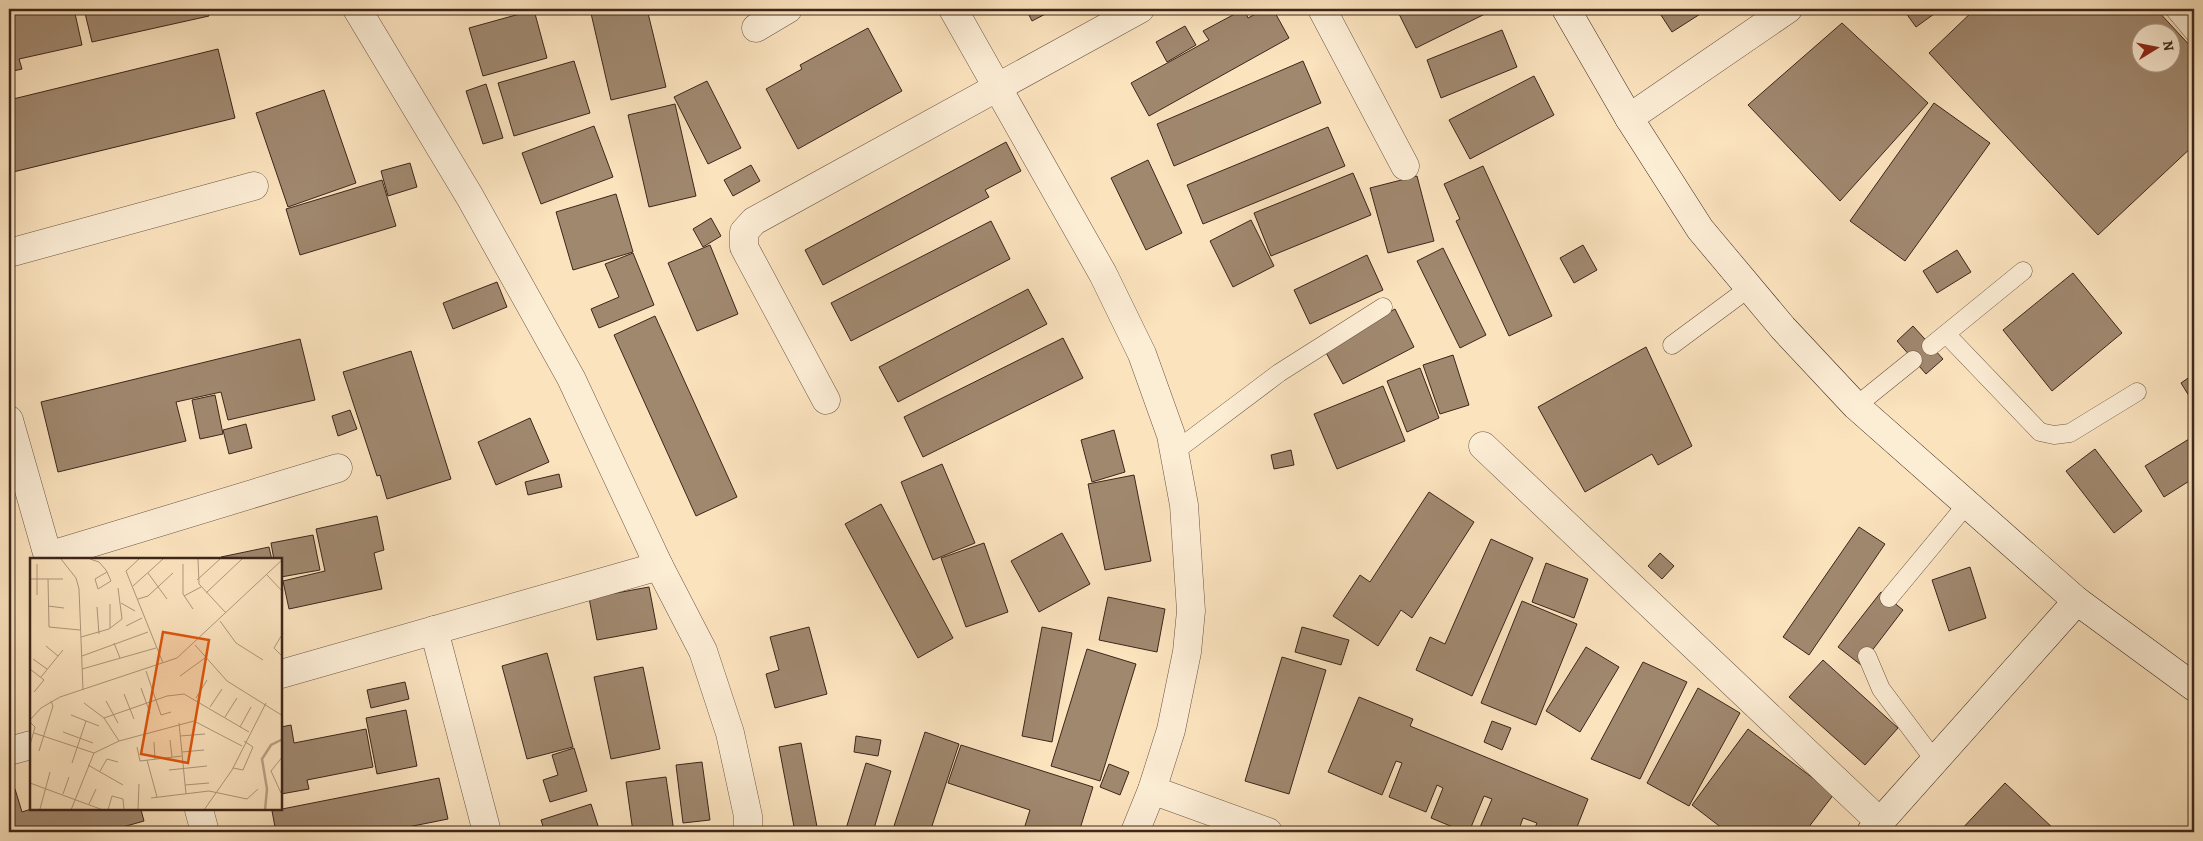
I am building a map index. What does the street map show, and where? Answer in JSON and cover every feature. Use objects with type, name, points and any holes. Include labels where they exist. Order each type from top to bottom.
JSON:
[{"type":"street","points":[[357,9],[470,197],[571,378],[659,566],[703,652],[730,733],[747,808],[748,832]]},
{"type":"street","points":[[756,28],[788,9]]},
{"type":"street","points":[[953,9],[1103,274],[1142,354],[1171,435],[1184,505],[1191,611],[1187,652],[1171,730],[1152,790],[1135,832]]},
{"type":"street","points":[[826,400],[744,247],[744,232],[754,221],[1140,9]]},
{"type":"street","points":[[1322,9],[1405,166]]},
{"type":"street","points":[[1566,9],[1629,118],[1700,228],[1783,328],[1856,406],[2077,601],[2194,687]]},
{"type":"street","points":[[1629,118],[1788,9]]},
{"type":"street","points":[[9,253],[254,186]]},
{"type":"street","points":[[9,420],[48,558],[338,468]]},
{"type":"street","points":[[1482,446],[1876,827],[2077,601]]},
{"type":"street","points":[[282,674],[659,566]]},
{"type":"street","points":[[434,630],[487,832]]},
{"type":"street","points":[[9,751],[30,745]]},
{"type":"street","points":[[1152,790],[1268,832]]},
{"type":"street","points":[[199,811],[204,832]]},
{"type":"lane","points":[[2174,9],[2194,34]]},
{"type":"lane","points":[[1931,346],[2023,272]]},
{"type":"lane","points":[[1672,345],[1750,288]]},
{"type":"lane","points":[[1174,452],[1279,373],[1383,307]]},
{"type":"lane","points":[[1946,334],[2040,432],[2054,435],[2070,434],[2137,392]]},
{"type":"lane","points":[[1856,406],[1913,360]]},
{"type":"lane","points":[[1888,598],[1967,504]]},
{"type":"lane","points":[[1867,656],[1881,689],[1935,761]]},
{"type":"building","points":[[9,9],[74,9],[82,45],[19,59],[22,69],[9,72]]},
{"type":"building","points":[[84,9],[208,9],[209,16],[92,42]]},
{"type":"building","points":[[590,9],[647,9],[666,87],[611,100]]},
{"type":"building","points":[[1026,9],[1055,9],[1032,21]]},
{"type":"building","points":[[1244,9],[1248,18],[1265,9],[1273,9],[1289,38],[1149,116],[1131,83],[1209,40],[1203,31]]},
{"type":"building","points":[[1406,9],[1487,9],[1489,12],[1416,48],[1398,12]]},
{"type":"building","points":[[1657,9],[1708,9],[1672,32]]},
{"type":"building","points":[[1903,9],[1941,9],[1916,27]]},
{"type":"building","points":[[1975,9],[2156,9],[2168,22],[2130,22],[2130,72],[2180,72],[2180,35],[2194,50],[2194,145],[2098,235],[1929,53]]},
{"type":"building","points":[[534,10],[547,58],[483,76],[469,28]]},
{"type":"building","points":[[1842,23],[1928,103],[1840,201],[1748,105]]},
{"type":"building","points":[[1185,26],[1196,45],[1167,62],[1156,42]]},
{"type":"building","points":[[868,28],[902,91],[798,149],[766,89],[802,69],[800,65]]},
{"type":"building","points":[[1502,30],[1517,67],[1441,98],[1427,60]]},
{"type":"building","points":[[218,49],[235,118],[9,173],[9,100]]},
{"type":"building","points":[[574,61],[590,113],[514,136],[498,83]]},
{"type":"building","points":[[1303,61],[1321,103],[1174,166],[1157,124]]},
{"type":"building","points":[[1534,76],[1554,115],[1470,159],[1449,120]]},
{"type":"building","points":[[707,81],[741,148],[708,164],[674,97]]},
{"type":"building","points":[[486,84],[503,138],[483,144],[466,91]]},
{"type":"building","points":[[324,90],[356,183],[288,207],[256,113]]},
{"type":"building","points":[[1934,103],[1990,143],[1905,261],[1850,221]]},
{"type":"building","points":[[675,104],[696,196],[649,207],[628,115]]},
{"type":"building","points":[[594,126],[613,177],[541,204],[522,153]]},
{"type":"building","points":[[1328,127],[1345,166],[1203,224],[1187,185]]},
{"type":"building","points":[[1006,142],[1021,171],[985,190],[989,197],[823,285],[805,250]]},
{"type":"building","points":[[1148,160],[1182,233],[1146,250],[1111,178]]},
{"type":"building","points":[[410,163],[417,187],[388,196],[381,171]]},
{"type":"building","points":[[751,165],[760,181],[733,196],[724,180]]},
{"type":"building","points":[[1483,166],[1552,316],[1509,336],[1456,221],[1460,219],[1444,184]]},
{"type":"building","points":[[1353,173],[1371,215],[1271,256],[1254,213]]},
{"type":"building","points":[[1417,176],[1434,241],[1388,253],[1370,188]]},
{"type":"building","points":[[382,180],[396,226],[300,255],[286,209]]},
{"type":"building","points":[[616,194],[633,252],[573,270],[556,212]]},
{"type":"building","points":[[711,218],[721,236],[703,247],[693,229]]},
{"type":"building","points":[[1251,220],[1274,266],[1233,287],[1210,241]]},
{"type":"building","points":[[991,221],[1010,259],[851,341],[831,303]]},
{"type":"building","points":[[710,245],[738,314],[697,331],[668,263]]},
{"type":"building","points":[[1583,245],[1597,270],[1574,283],[1560,258]]},
{"type":"building","points":[[1443,248],[1486,335],[1460,348],[1417,261]]},
{"type":"building","points":[[1957,250],[1971,272],[1937,293],[1923,271]]},
{"type":"building","points":[[633,253],[654,305],[599,328],[591,309],[619,297],[605,264]]},
{"type":"building","points":[[1367,255],[1383,290],[1310,324],[1294,290]]},
{"type":"building","points":[[2073,273],[2122,333],[2052,391],[2003,330]]},
{"type":"building","points":[[497,282],[507,307],[453,329],[443,303]]},
{"type":"building","points":[[1028,289],[1047,324],[898,402],[879,367]]},
{"type":"building","points":[[1395,309],[1414,347],[1343,384],[1323,347]]},
{"type":"building","points":[[655,316],[737,497],[696,516],[614,335]]},
{"type":"building","points":[[1913,326],[1943,359],[1926,374],[1897,341]]},
{"type":"building","points":[[1063,338],[1083,378],[923,457],[904,417]]},
{"type":"building","points":[[300,339],[315,400],[228,420],[221,392],[176,402],[186,441],[58,472],[41,402]]},
{"type":"building","points":[[1646,347],[1692,446],[1658,465],[1652,454],[1585,492],[1538,407]]},
{"type":"building","points":[[411,351],[451,479],[387,499],[380,475],[377,476],[343,372]]},
{"type":"building","points":[[1453,355],[1469,405],[1440,414],[1423,365]]},
{"type":"building","points":[[1420,368],[1439,418],[1407,432],[1387,381]]},
{"type":"building","points":[[2194,374],[2194,404],[2181,383]]},
{"type":"building","points":[[1383,386],[1405,441],[1337,469],[1314,414]]},
{"type":"building","points":[[215,395],[223,434],[200,439],[192,400]]},
{"type":"building","points":[[350,410],[357,429],[338,436],[332,416]]},
{"type":"building","points":[[530,418],[549,462],[496,485],[478,442]]},
{"type":"building","points":[[246,424],[252,448],[229,454],[223,430]]},
{"type":"building","points":[[1114,430],[1125,472],[1092,482],[1081,440]]},
{"type":"building","points":[[2194,436],[2194,478],[2164,497],[2145,466]]},
{"type":"building","points":[[2095,449],[2142,511],[2114,533],[2066,471]]},
{"type":"building","points":[[1291,450],[1294,465],[1274,469],[1271,455]]},
{"type":"building","points":[[942,464],[975,543],[933,560],[901,482]]},
{"type":"building","points":[[559,474],[562,487],[528,495],[525,482]]},
{"type":"building","points":[[1134,475],[1151,561],[1105,570],[1088,484]]},
{"type":"building","points":[[1429,492],[1474,522],[1412,618],[1401,610],[1378,646],[1333,616],[1360,575],[1370,582]]},
{"type":"building","points":[[881,504],[953,638],[918,658],[845,524]]},
{"type":"building","points":[[377,516],[384,550],[374,553],[382,589],[289,609],[283,581],[325,571],[316,529]]},
{"type":"building","points":[[1859,527],[1885,544],[1809,655],[1783,637]]},
{"type":"building","points":[[1062,533],[1090,584],[1039,612],[1011,561]]},
{"type":"building","points":[[313,535],[320,570],[282,577],[282,558],[274,558],[271,543]]},
{"type":"building","points":[[1491,539],[1533,558],[1472,696],[1416,670],[1430,637],[1445,644]]},
{"type":"building","points":[[984,543],[1008,612],[966,627],[941,558]]},
{"type":"building","points":[[269,547],[272,558],[221,558]]},
{"type":"building","points":[[1660,553],[1674,566],[1662,579],[1648,566]]},
{"type":"building","points":[[1546,563],[1588,579],[1574,618],[1532,602]]},
{"type":"building","points":[[1970,567],[1986,618],[1949,631],[1932,580]]},
{"type":"building","points":[[649,587],[657,629],[597,640],[589,598]]},
{"type":"building","points":[[1881,592],[1903,610],[1861,665],[1838,647]]},
{"type":"building","points":[[1108,597],[1165,609],[1157,652],[1099,640]]},
{"type":"building","points":[[1522,601],[1577,624],[1536,725],[1481,703]]},
{"type":"building","points":[[809,627],[827,694],[775,708],[766,674],[779,670],[770,637]]},
{"type":"building","points":[[1042,627],[1072,633],[1052,742],[1022,736]]},
{"type":"building","points":[[1302,627],[1349,640],[1341,665],[1295,652]]},
{"type":"building","points":[[1586,647],[1619,667],[1580,732],[1546,711]]},
{"type":"building","points":[[1087,649],[1136,664],[1100,781],[1051,766]]},
{"type":"building","points":[[547,653],[573,747],[527,759],[502,666]]},
{"type":"building","points":[[1282,657],[1326,670],[1289,794],[1245,781]]},
{"type":"building","points":[[1823,660],[1898,728],[1865,765],[1789,697]]},
{"type":"building","points":[[1643,662],[1687,682],[1640,779],[1591,759]]},
{"type":"building","points":[[643,667],[660,749],[611,759],[594,677]]},
{"type":"building","points":[[405,682],[409,699],[371,708],[367,690]]},
{"type":"building","points":[[1698,688],[1740,713],[1689,806],[1647,783]]},
{"type":"building","points":[[1359,697],[1413,719],[1410,726],[1588,799],[1575,832],[1533,832],[1537,823],[1523,818],[1518,832],[1478,832],[1492,799],[1484,796],[1469,832],[1465,832],[1431,818],[1443,788],[1437,785],[1426,812],[1389,797],[1402,763],[1396,761],[1382,795],[1328,772]]},
{"type":"building","points":[[406,710],[417,766],[377,774],[366,718]]},
{"type":"building","points":[[1492,721],[1511,728],[1502,750],[1484,742]]},
{"type":"building","points":[[291,725],[294,743],[366,729],[373,767],[307,780],[309,789],[282,794],[282,727]]},
{"type":"building","points":[[1748,729],[1834,794],[1805,832],[1727,832],[1692,805]]},
{"type":"building","points":[[925,732],[959,744],[930,832],[892,832]]},
{"type":"building","points":[[856,736],[881,740],[878,756],[854,752]]},
{"type":"building","points":[[801,743],[818,832],[795,832],[779,747]]},
{"type":"building","points":[[961,745],[1093,787],[1079,832],[1023,832],[1030,810],[948,783]]},
{"type":"building","points":[[574,748],[587,791],[550,802],[543,780],[558,775],[552,755]]},
{"type":"building","points":[[702,762],[710,820],[683,823],[676,765]]},
{"type":"building","points":[[866,763],[891,771],[873,832],[845,832]]},
{"type":"building","points":[[1109,764],[1129,772],[1120,795],[1100,787]]},
{"type":"building","points":[[666,777],[674,832],[633,832],[626,782]]},
{"type":"building","points":[[439,778],[448,819],[383,832],[276,832],[272,811],[282,811],[282,809]]},
{"type":"building","points":[[2005,783],[2055,830],[2053,832],[1959,832]]},
{"type":"building","points":[[15,789],[22,812],[30,809],[30,811],[141,811],[144,821],[105,832],[9,832],[9,791]]},
{"type":"building","points":[[591,804],[600,832],[545,832],[541,820]]}]
